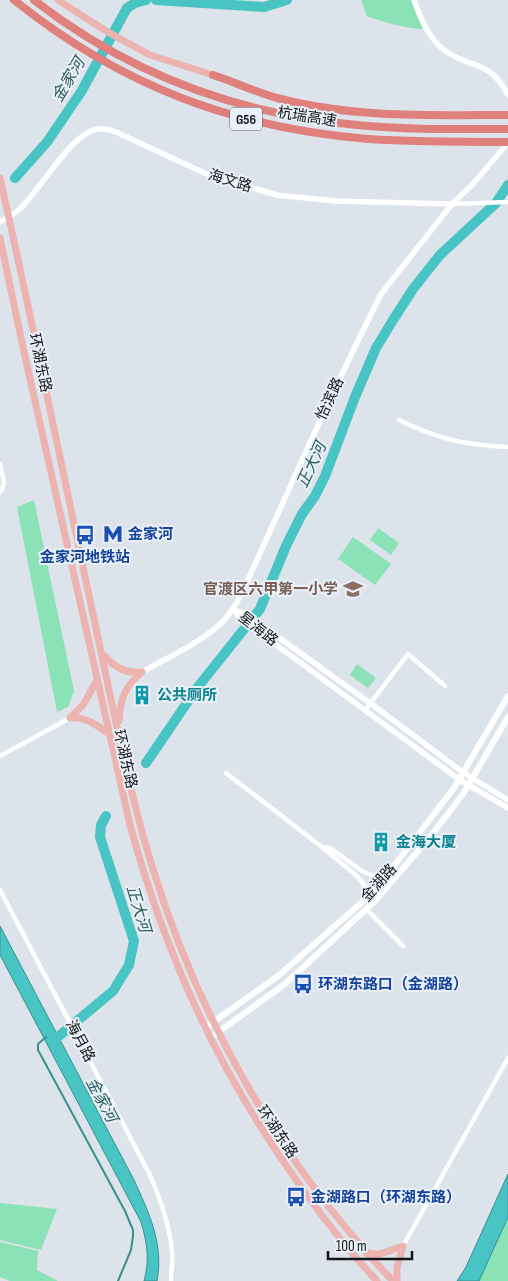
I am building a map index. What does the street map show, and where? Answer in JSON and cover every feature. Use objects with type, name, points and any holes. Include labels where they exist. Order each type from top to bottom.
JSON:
[{"type":"highway","name":"杭瑞高速","points":[[14,0],[59,34],[114,67],[184,100],[233,116],[287,128],[362,138],[508,143]]},
{"type":"highway","name":"杭瑞高速","points":[[34,0],[86,37],[134,63],[188,88],[243,106],[290,116],[352,124],[433,129],[508,129]]},
{"type":"highway","points":[[212,75],[270,96],[311,105],[379,112],[472,115],[508,114]]},
{"type":"main road","points":[[58,0],[106,31],[150,55],[212,75]]},
{"type":"main road","name":"环湖东路","points":[[0,178],[139,821],[152,867],[174,930],[214,1022],[253,1096],[280,1139],[323,1200],[367,1254],[393,1281]]},
{"type":"main road","name":"环湖东路","points":[[0,238],[108,733],[142,871],[164,935],[190,999],[245,1103],[272,1146],[316,1208],[377,1281]]},
{"type":"main road","points":[[101,652],[115,665],[126,671],[142,672]]},
{"type":"main road","points":[[118,729],[119,710],[124,693],[129,684],[142,672]]},
{"type":"main road","points":[[70,718],[83,706],[97,680]]},
{"type":"main road","name":"金湖路","points":[[205,1028],[278,976],[371,894],[460,780],[508,696]]},
{"type":"main road","points":[[70,718],[78,717],[92,722],[108,733]]},
{"type":"main road","name":"金湖路","points":[[210,1038],[285,984],[374,902],[430,837],[472,778],[508,718]]},
{"type":"main road","points":[[367,1254],[384,1253],[403,1246]]},
{"type":"main road","points":[[397,1281],[397,1267],[403,1246]]},
{"type":"street","points":[[414,0],[430,35],[439,46],[455,57],[488,70],[502,84],[508,95]]},
{"type":"street","name":"海文路","points":[[0,222],[19,210],[75,142],[90,132],[99,129],[108,129],[118,133],[211,176],[277,195],[335,202],[452,204],[508,202]]},
{"type":"street","name":"怡滨路","points":[[142,672],[208,634],[221,624],[233,609],[242,594],[371,312],[381,294],[452,204],[472,185],[508,143]]},
{"type":"street","points":[[399,420],[427,434],[468,444],[508,447]]},
{"type":"street","points":[[0,467],[4,486],[0,492]]},
{"type":"street","name":"星海路","points":[[233,609],[460,780],[508,808]]},
{"type":"street","name":"星海路","points":[[256,626],[370,703],[464,773],[508,800]]},
{"type":"street","points":[[366,709],[408,654],[445,686]]},
{"type":"street","points":[[0,756],[70,718]]},
{"type":"street","points":[[226,773],[357,876],[371,894]]},
{"type":"street","points":[[322,847],[330,848],[362,871],[383,880]]},
{"type":"street","name":"海月路","points":[[0,890],[150,1175],[166,1217],[172,1250],[171,1281]]},
{"type":"street","points":[[366,909],[403,946]]},
{"type":"street","points":[[403,1246],[508,1058]]},
{"type":"green space","points":[[361,0],[411,0],[423,29],[395,25],[367,16]]},
{"type":"green space","points":[[34,500],[74,691],[68,707],[57,712],[17,507]]},
{"type":"green space","points":[[378,528],[399,543],[391,555],[370,540]]},
{"type":"green space","points":[[353,537],[391,564],[375,585],[338,559]]},
{"type":"green space","points":[[357,664],[376,678],[368,688],[350,675]]},
{"type":"green space","points":[[0,1203],[57,1209],[41,1250],[0,1240]]},
{"type":"green space","points":[[508,1217],[508,1281],[479,1281]]},
{"type":"green space","points":[[0,1242],[38,1251],[37,1270],[58,1281],[10,1281],[0,1277]]},
{"type":"water","points":[[0,926],[140,1192],[157,1241],[159,1267],[157,1281],[144,1281],[147,1251],[141,1222],[0,955]]},
{"type":"water","points":[[508,1174],[508,1217],[479,1281],[457,1281],[466,1267]]},
{"type":"waterway","name":"金家河","points":[[15,178],[47,142],[81,92],[127,8],[135,3],[146,0]]},
{"type":"waterway","name":"金家河","points":[[156,0],[264,7],[287,0]]},
{"type":"waterway","name":"正大河","points":[[146,763],[197,688],[260,609],[286,546],[302,514],[315,496],[325,476],[376,348],[393,320],[413,289],[440,255],[496,203],[508,185]]},
{"type":"waterway","name":"正大河","points":[[53,1041],[113,991],[129,965],[134,941],[100,837],[101,825],[106,816]]},
{"type":"waterway","points":[[46,1037],[38,1044],[38,1050],[125,1211],[133,1230],[131,1250],[118,1281]]},
{"type":"place","name":"金家河","points":[[113,534]]},
{"type":"place","name":"金家河地铁站","points":[[85,535]]},
{"type":"place","name":"官渡区六甲第一小学","points":[[353,589]]},
{"type":"place","name":"公共厕所","points":[[142,695]]},
{"type":"place","name":"金海大厦","points":[[381,842]]},
{"type":"place","name":"环湖东路口（金湖路）","points":[[303,984]]},
{"type":"place","name":"金湖路口（环湖东路）","points":[[296,1197]]}]
